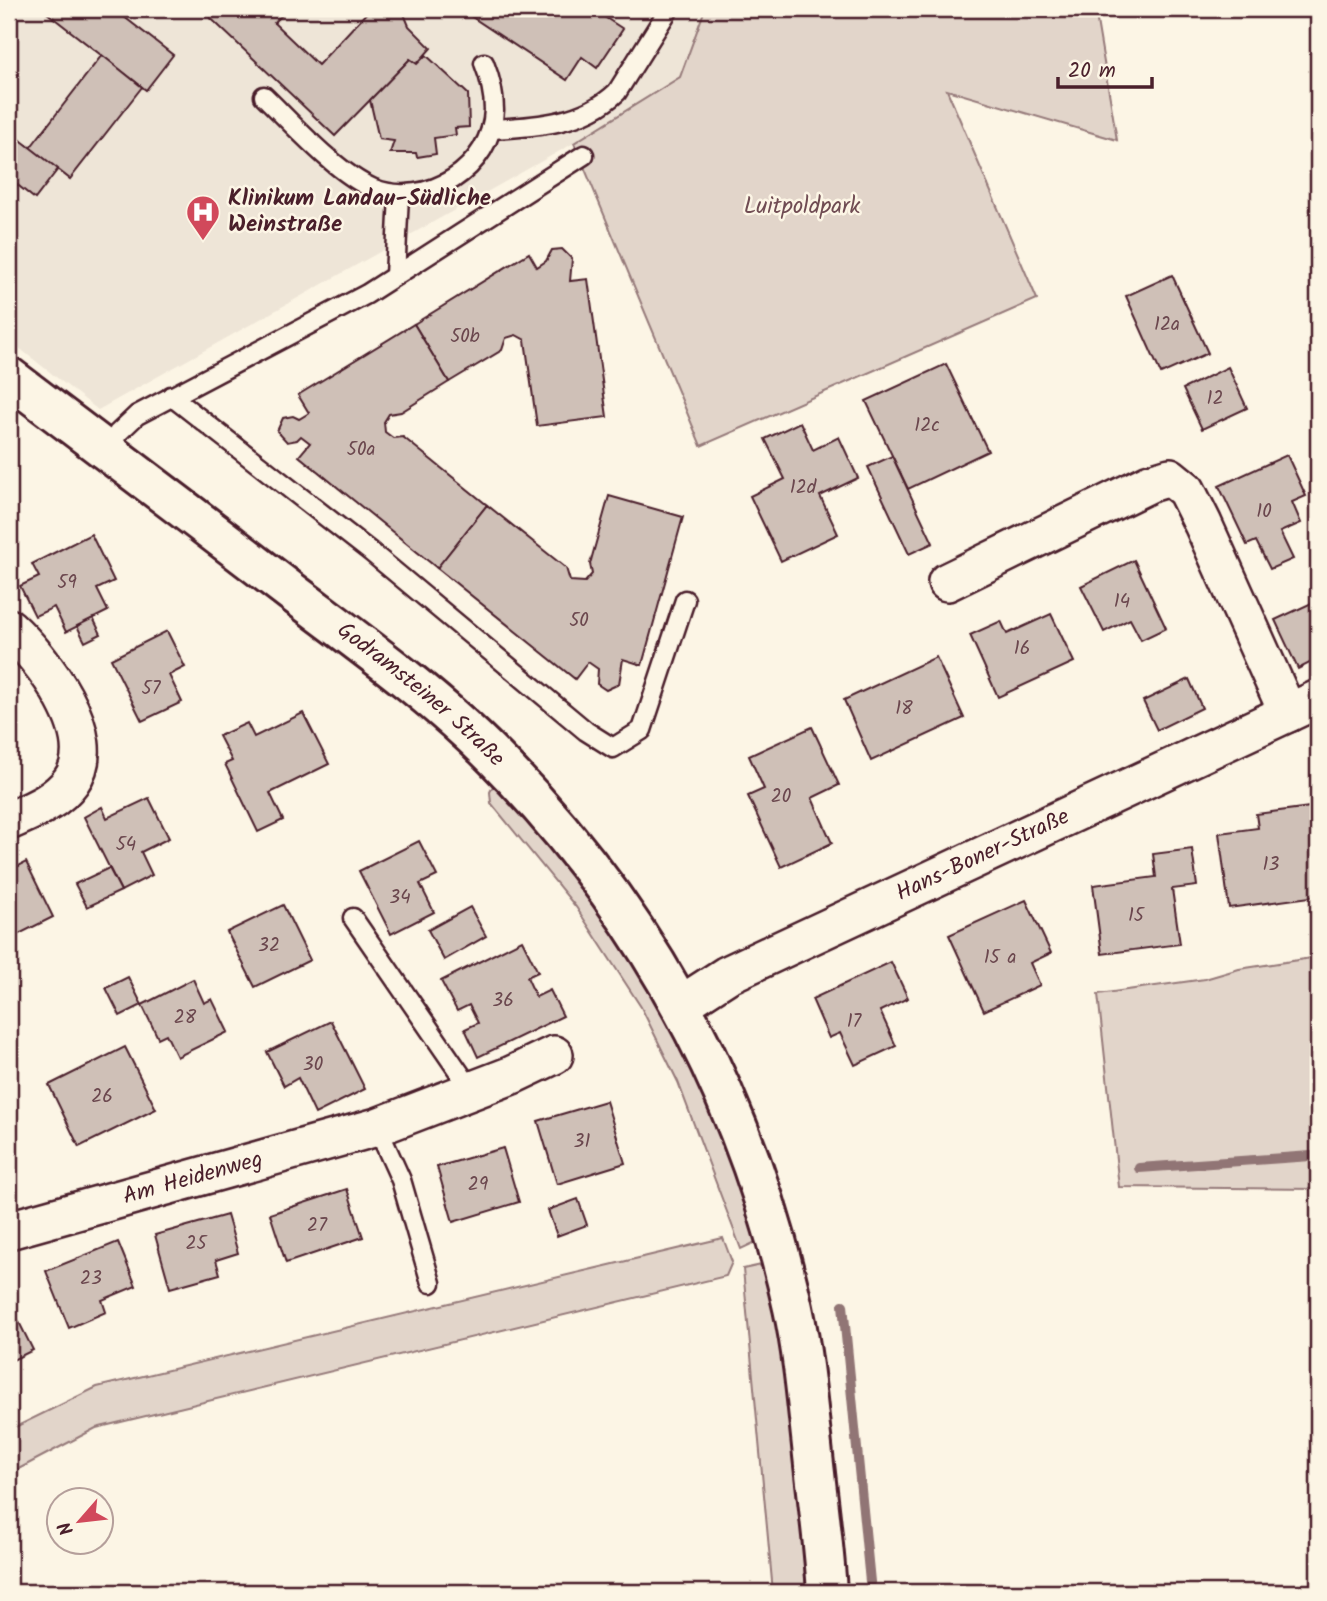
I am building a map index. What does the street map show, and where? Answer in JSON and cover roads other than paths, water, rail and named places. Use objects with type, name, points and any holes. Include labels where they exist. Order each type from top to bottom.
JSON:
[{"type":"street","name":"Godramsteiner Straße","points":[[9,377],[363,646],[494,757],[579,853],[632,926],[682,1004],[729,1106],[767,1210],[794,1313],[827,1592]]},
{"type":"street","name":"Hans-Boner-Straße","points":[[682,1004],[727,975],[1303,706],[1186,490],[1170,477],[1150,484],[947,582]]},
{"type":"street","points":[[9,628],[31,648],[58,689],[72,715],[78,753],[73,779],[60,794],[9,821]]},
{"type":"street","name":"Am Heidenweg","points":[[9,1230],[377,1127],[472,1091],[554,1055]]},
{"type":"lane","points":[[491,129],[539,125],[573,118],[607,102],[617,92],[669,9]]},
{"type":"lane","points":[[264,96],[362,183],[399,195],[424,192],[458,176],[479,156],[491,129],[494,111],[491,83],[484,63]]},
{"type":"lane","points":[[107,451],[127,424],[171,396],[396,276],[584,155]]},
{"type":"lane","points":[[396,276],[399,195]]},
{"type":"lane","points":[[171,396],[371,552],[586,731],[613,748],[642,730],[685,600]]},
{"type":"lane","points":[[353,918],[472,1091]]},
{"type":"lane","points":[[377,1127],[401,1180],[431,1283]]},
{"type":"waterway","points":[[1139,1168],[1311,1156]]},
{"type":"waterway","points":[[843,1305],[871,1592]]},
{"type":"place","name":"Klinikum Landau-Südliche Weinstraße","points":[[203,242]]},
{"type":"park label","name":"Luitpoldpark","points":[[802,207]]}]
